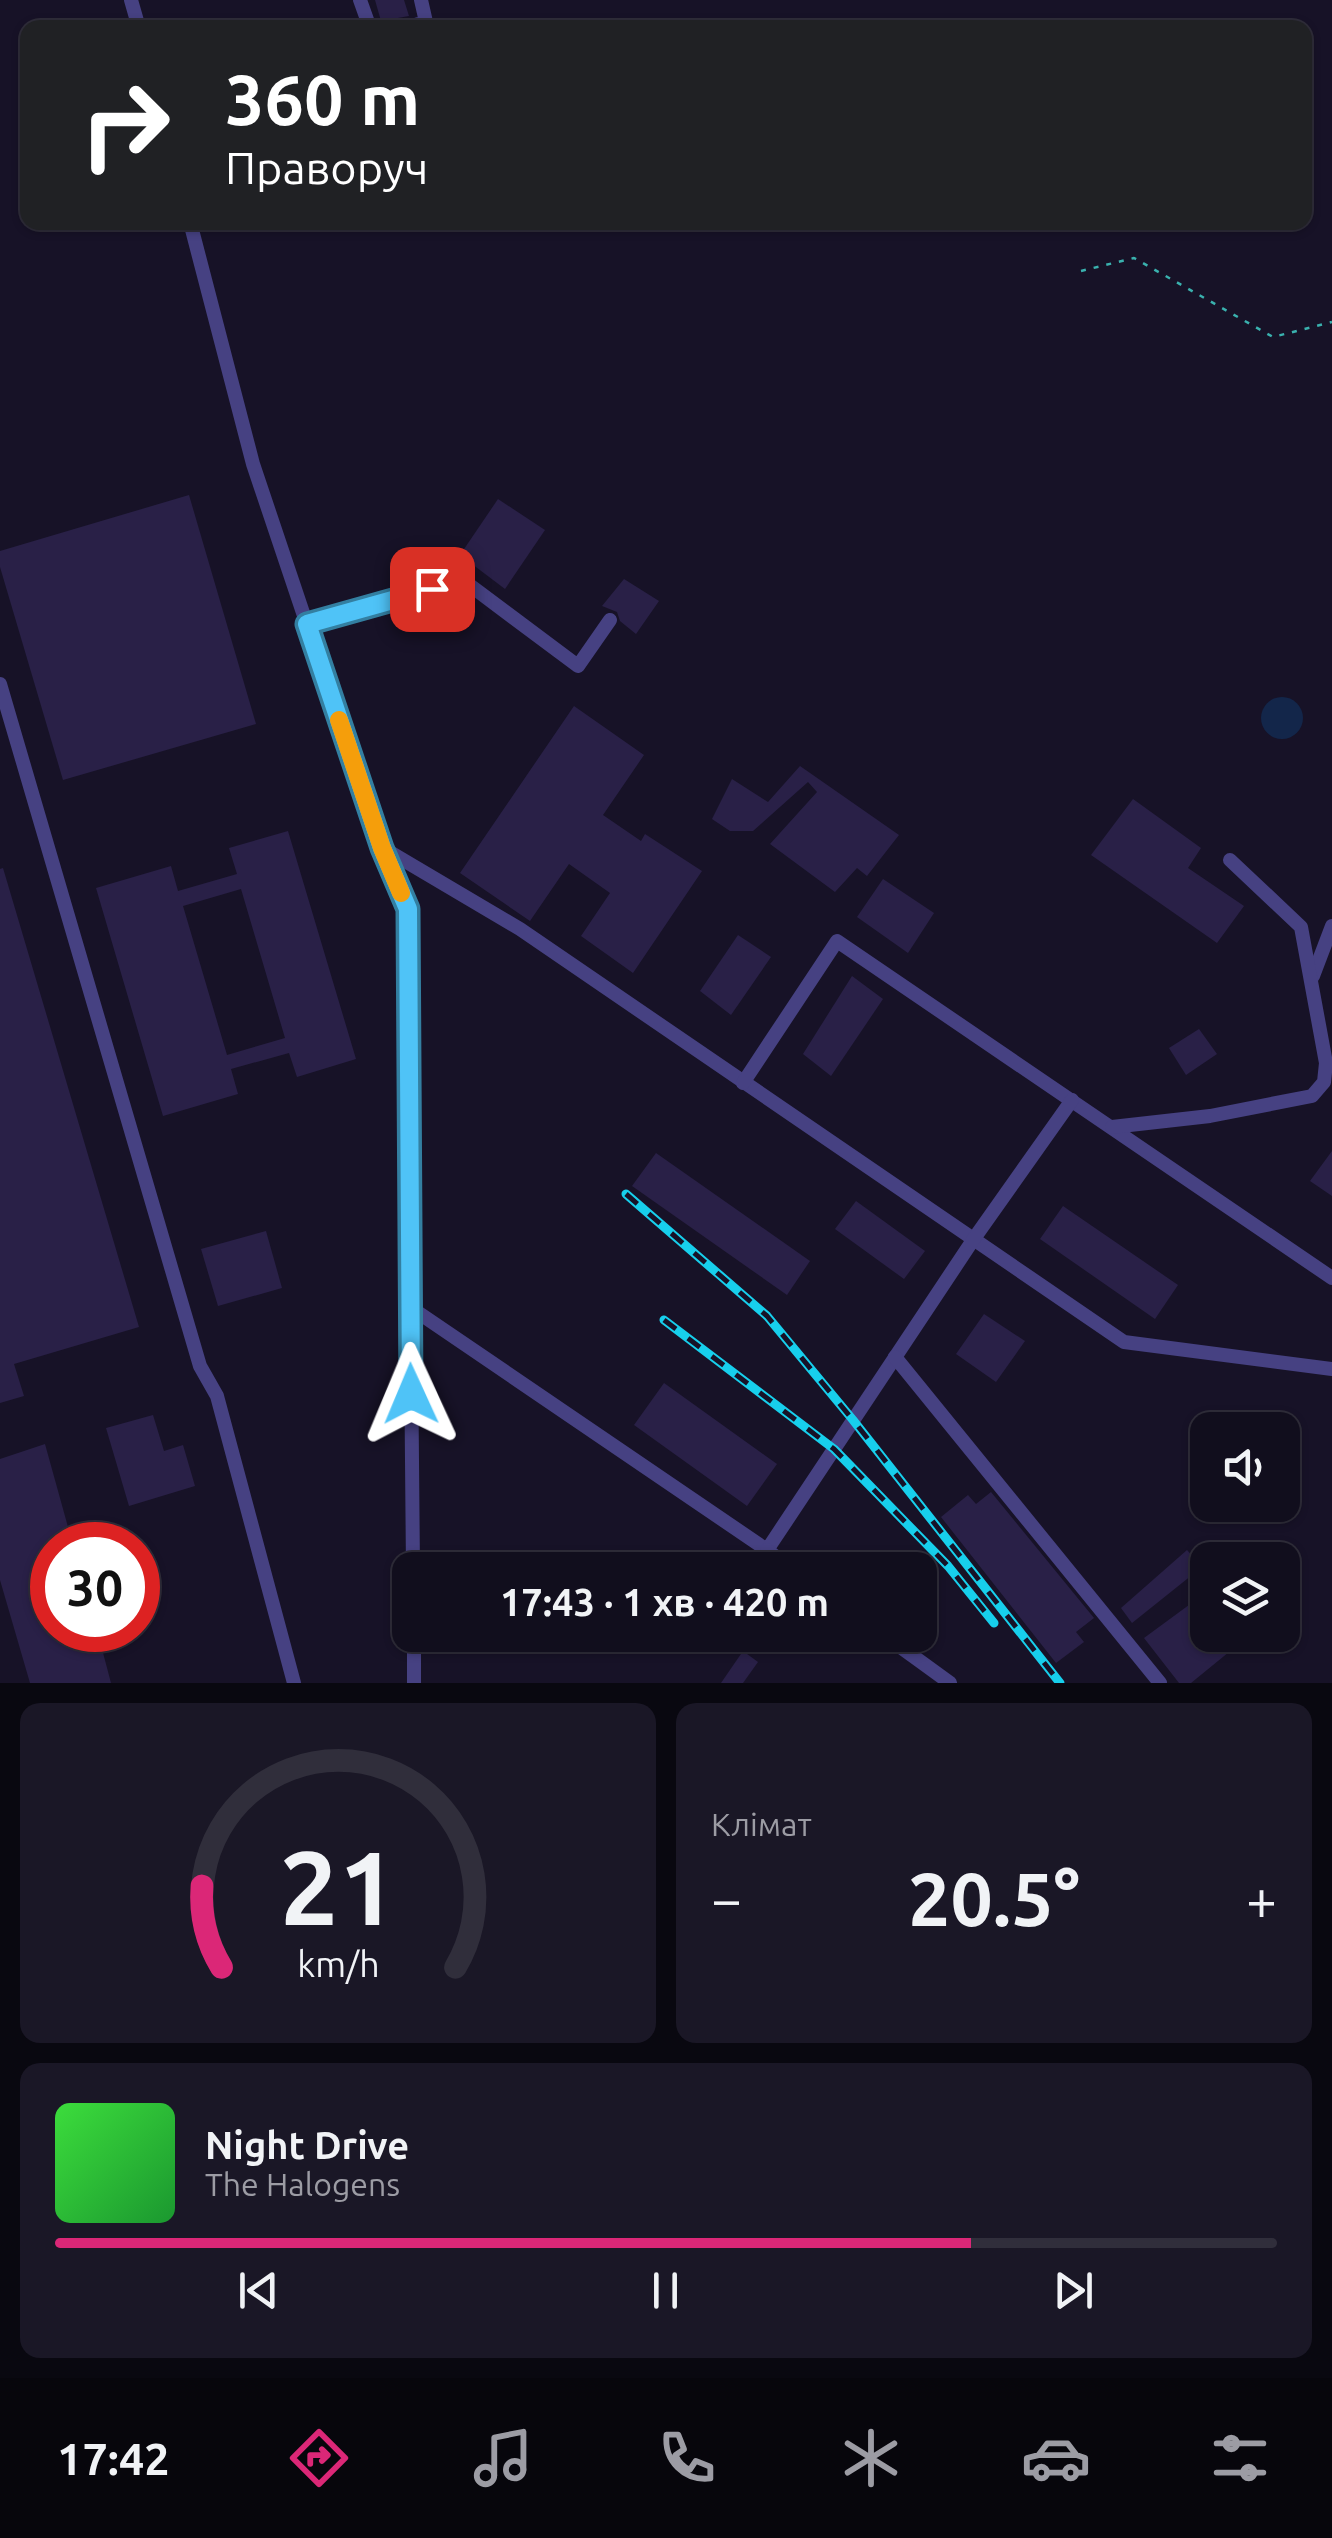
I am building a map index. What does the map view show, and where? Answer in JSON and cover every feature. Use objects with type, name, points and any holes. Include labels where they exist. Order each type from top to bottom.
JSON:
[{"type":"street","points":[[192,230],[253,464],[382,848],[408,909],[413,1552]]},
{"type":"street","points":[[307,624],[462,580],[578,666],[610,620]]},
{"type":"street","points":[[0,684],[200,1366],[217,1396],[294,1683]]},
{"type":"street","points":[[382,848],[520,929],[1124,1342],[1332,1369]]},
{"type":"street","points":[[1112,1128],[1210,1116],[1312,1096],[1324,1082],[1326,1062],[1301,927],[1230,860]]},
{"type":"street","points":[[1312,978],[1332,926]]},
{"type":"street","points":[[743,1083],[837,942],[1332,1278]]},
{"type":"street","points":[[767,1550],[1072,1100]]},
{"type":"street","points":[[410,1306],[770,1552]]},
{"type":"street","points":[[895,1357],[1160,1683]]},
{"type":"street","points":[[414,1652],[414,1683]]},
{"type":"street","points":[[907,1652],[950,1683]]},
{"type":"path","points":[[1081,271],[1134,258],[1274,338],[1332,322]]},
{"type":"water","points":[[1282,697],[1297,703],[1303,718],[1297,733],[1282,739],[1267,733],[1261,718],[1267,703]]},
{"type":"building","points":[[375,0],[404,0],[409,16],[381,20]]},
{"type":"building","points":[[189,495],[256,724],[63,780],[0,567],[0,551]]},
{"type":"building","points":[[498,499],[545,530],[505,589],[460,555]]},
{"type":"building","points":[[624,579],[659,601],[636,634],[620,621],[617,612],[602,606]]},
{"type":"building","points":[[574,706],[644,755],[603,815],[641,841],[645,834],[702,871],[633,973],[581,936],[610,893],[569,864],[530,921],[460,873]]},
{"type":"building","points":[[800,766],[899,835],[867,876],[857,868],[835,892],[770,844],[817,792],[808,782],[753,831],[730,831],[712,819],[732,779],[768,802]]},
{"type":"building","points":[[1133,799],[1201,848],[1188,868],[1244,906],[1217,943],[1091,855]]},
{"type":"building","points":[[288,831],[356,1059],[297,1077],[289,1053],[231,1069],[238,1094],[163,1116],[96,888],[171,866],[178,891],[237,874],[229,848]],"holes":[[[241,889],[285,1038],[227,1055],[183,906]]]},
{"type":"building","points":[[3,868],[139,1327],[14,1364],[24,1396],[0,1403],[0,869]]},
{"type":"building","points":[[883,879],[934,913],[908,953],[857,917]]},
{"type":"building","points":[[738,935],[771,957],[731,1015],[700,991]]},
{"type":"building","points":[[852,976],[883,999],[831,1076],[803,1054]]},
{"type":"building","points":[[1199,1029],[1217,1054],[1186,1075],[1169,1048]]},
{"type":"building","points":[[1332,1151],[1332,1196],[1310,1181]]},
{"type":"building","points":[[656,1153],[810,1261],[787,1295],[632,1186]]},
{"type":"building","points":[[856,1201],[925,1251],[904,1279],[835,1229]]},
{"type":"building","points":[[1063,1206],[1178,1285],[1155,1319],[1040,1239]]},
{"type":"building","points":[[266,1231],[282,1288],[218,1306],[201,1249]]},
{"type":"building","points":[[984,1314],[1025,1341],[996,1382],[956,1354]]},
{"type":"building","points":[[664,1383],[777,1464],[747,1506],[634,1425]]},
{"type":"building","points":[[153,1415],[164,1451],[183,1445],[195,1486],[129,1506],[106,1428]]},
{"type":"building","points":[[45,1444],[67,1522],[30,1522],[30,1652],[103,1652],[111,1683],[30,1683],[0,1580],[0,1459]]},
{"type":"building","points":[[991,1492],[1094,1618],[1076,1632],[1084,1642],[1056,1663],[941,1517],[968,1495],[976,1504]]},
{"type":"building","points":[[1187,1550],[1190,1553],[1190,1577],[1132,1623],[1121,1608]]},
{"type":"building","points":[[1190,1604],[1190,1652],[1229,1652],[1191,1683],[1179,1683],[1144,1638]]},
{"type":"building","points":[[742,1652],[758,1662],[743,1683],[721,1683]]},
{"type":"railway","points":[[626,1194],[767,1316],[1060,1683]]},
{"type":"railway","points":[[664,1320],[834,1449],[948,1566],[994,1623]]},
{"type":"slow traffic","points":[[339,720],[401,893]]},
{"type":"route","points":[[411,1394],[408,909],[382,848],[307,624],[432,589]]}]
